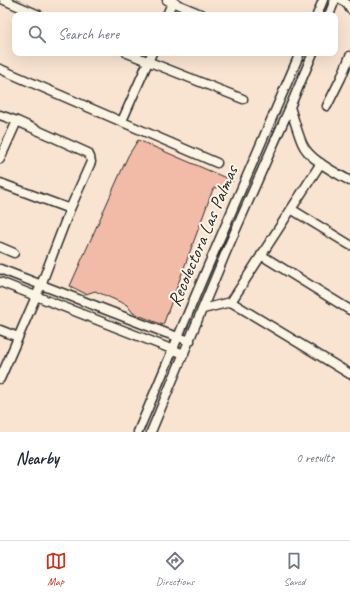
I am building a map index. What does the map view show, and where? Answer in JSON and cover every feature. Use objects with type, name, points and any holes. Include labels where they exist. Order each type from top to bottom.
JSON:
[{"type":"street","points":[[4,0],[32,12]]},
{"type":"street","points":[[318,12],[323,0]]},
{"type":"street","points":[[330,12],[335,0]]},
{"type":"street","points":[[342,0],[350,9]]},
{"type":"street","points":[[168,12],[171,1],[196,12]]},
{"type":"street","points":[[134,56],[243,99]]},
{"type":"street","points":[[122,121],[151,56]]},
{"type":"street","name":"Recolectora Las Palmas","points":[[138,432],[296,56]]},
{"type":"street","name":"Recolectora Las Palmas","points":[[151,432],[226,252],[312,56]]},
{"type":"street","points":[[328,106],[350,56]]},
{"type":"street","points":[[0,69],[217,163]]},
{"type":"street","points":[[290,107],[302,143],[306,150],[321,163],[350,181]]},
{"type":"street","points":[[0,114],[88,153],[91,162],[70,209],[41,285],[0,379]]},
{"type":"street","points":[[0,158],[18,121]]},
{"type":"street","points":[[203,309],[232,302],[321,163]]},
{"type":"street","points":[[0,183],[70,209]]},
{"type":"street","points":[[291,209],[350,245]]},
{"type":"street","points":[[0,247],[14,253]]},
{"type":"street","points":[[261,255],[350,310]]},
{"type":"street","points":[[0,269],[190,341]]},
{"type":"street","points":[[0,282],[184,354]]},
{"type":"street","points":[[232,302],[350,374]]},
{"type":"street","points":[[0,330],[18,337]]},
{"type":"building","points":[[138,140],[233,181],[213,189],[163,325],[133,313],[127,305],[95,291],[86,294],[70,286],[128,156]]}]
